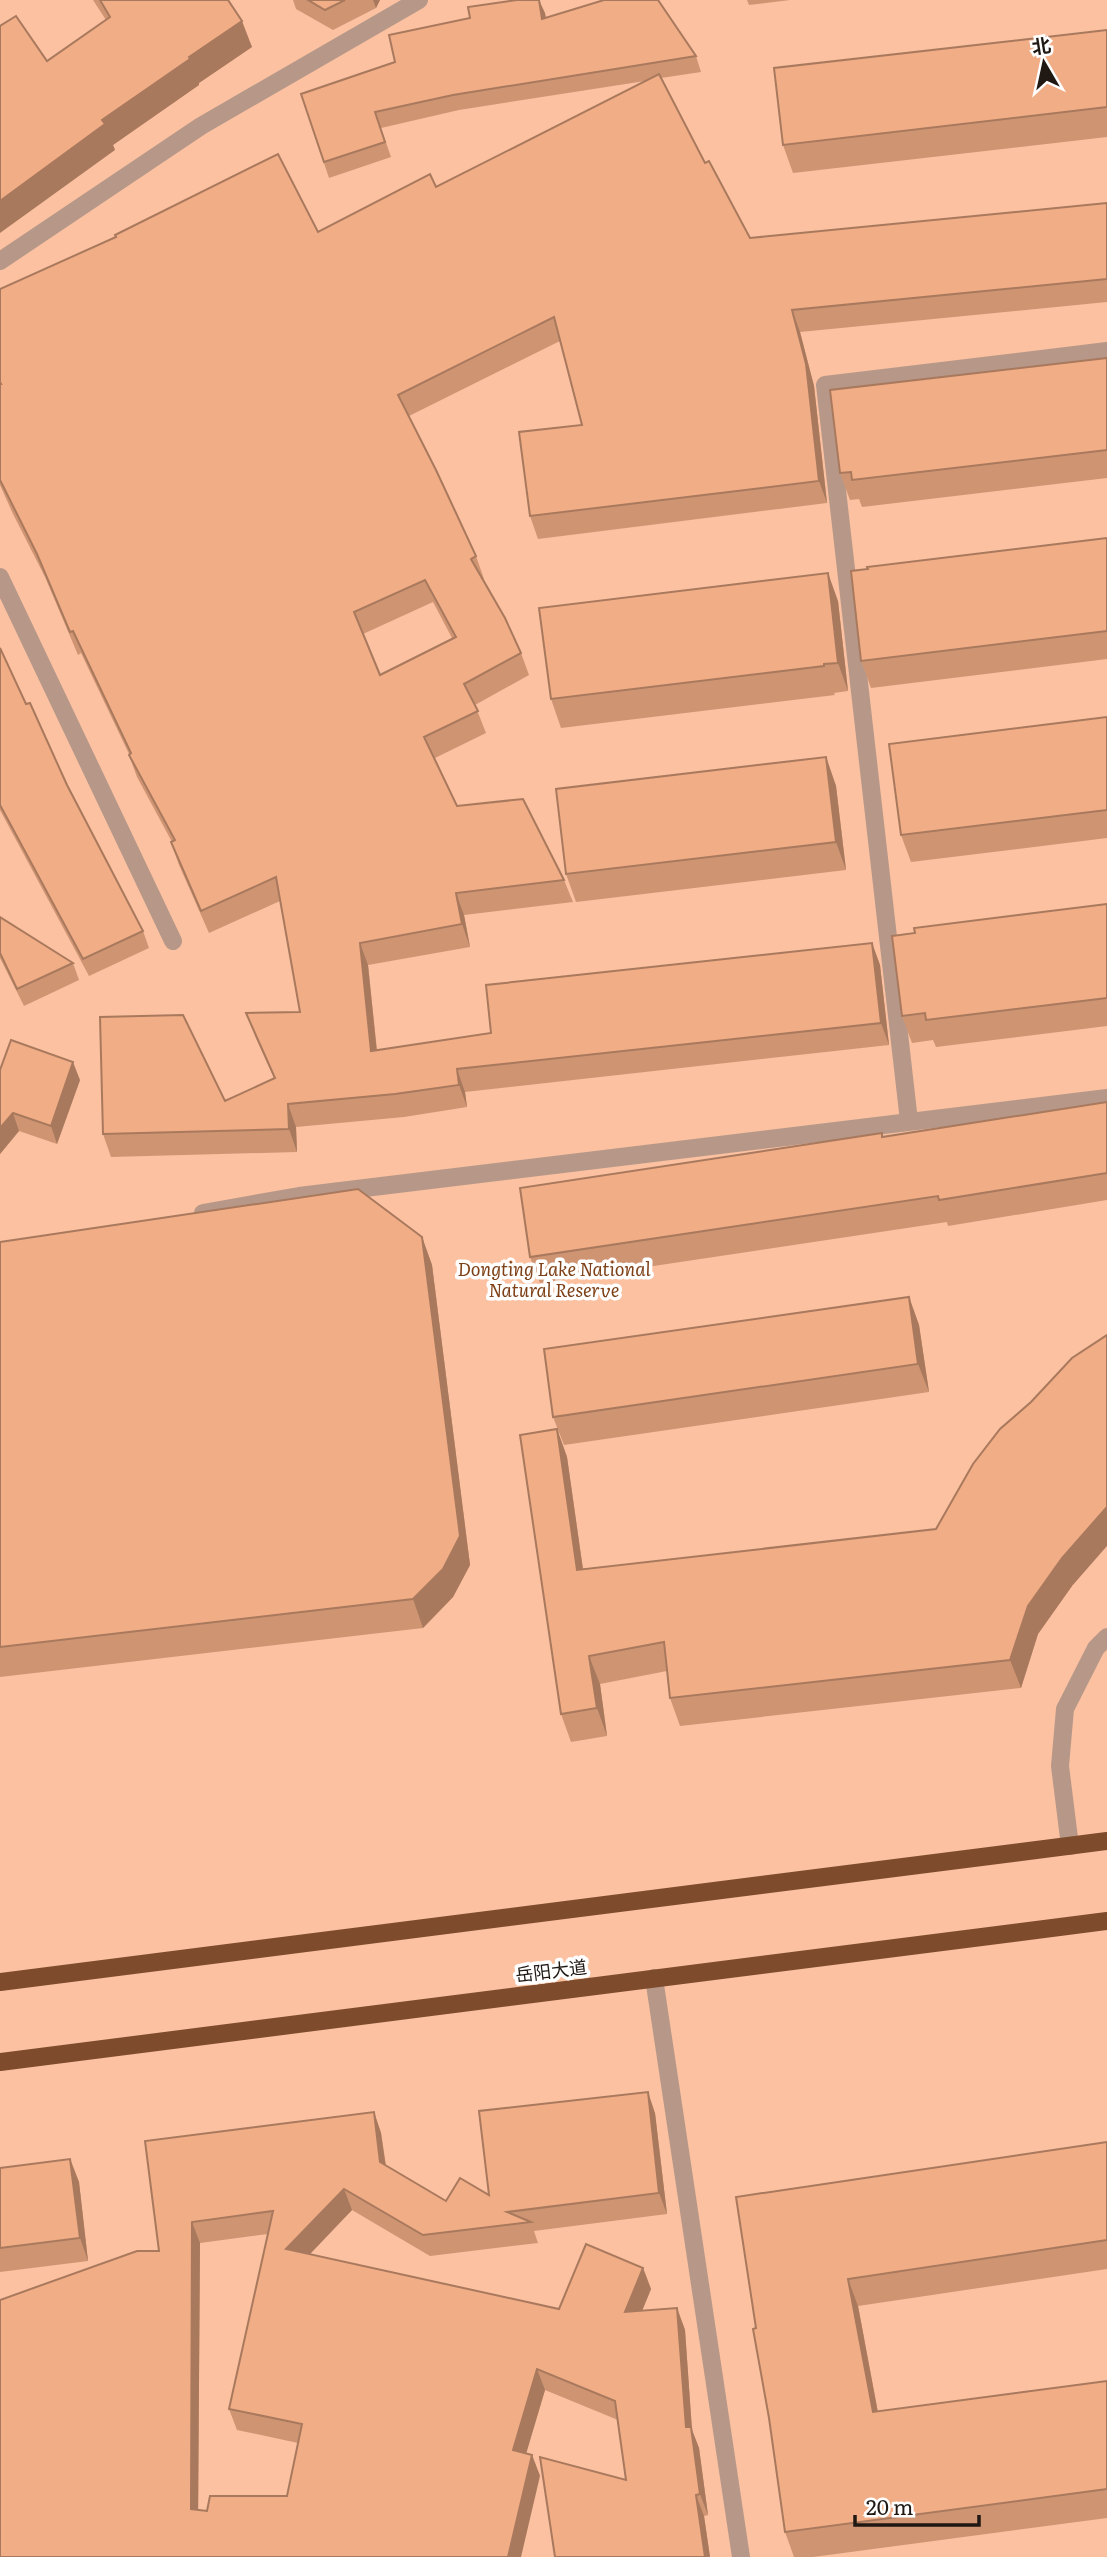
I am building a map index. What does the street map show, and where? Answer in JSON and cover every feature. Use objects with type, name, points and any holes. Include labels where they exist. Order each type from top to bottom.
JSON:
[{"type":"main road","points":[[0,1982],[1107,1841]]},
{"type":"main road","name":"岳阳大道","points":[[0,2062],[1107,1921]]},
{"type":"street","points":[[0,261],[201,126],[419,0]]},
{"type":"street","points":[[909,1121],[825,385],[1107,351]]},
{"type":"street","points":[[0,577],[173,942]]},
{"type":"street","points":[[190,1215],[299,1196],[1107,1098]]},
{"type":"street","points":[[1070,1846],[1060,1766],[1065,1709],[1096,1648],[1107,1637]]},
{"type":"street","points":[[654,1978],[741,2557]]},
{"type":"green space","name":"Dongting Lake National Natural Reserve","points":[[0,0],[1107,0],[1107,2557],[0,2557]]},
{"type":"building","points":[[100,0],[228,0],[242,21],[102,120],[105,124],[0,201],[0,26],[16,16],[47,61],[110,17]]},
{"type":"building","points":[[308,0],[345,0],[325,10]]},
{"type":"building","points":[[517,0],[539,0],[542,19],[604,0],[658,0],[696,56],[453,95],[375,112],[385,142],[324,162],[301,94],[395,62],[389,35],[470,18],[468,7]]},
{"type":"building","points":[[1107,30],[1107,107],[783,145],[774,68]]},
{"type":"building","points":[[659,74],[705,163],[709,161],[750,238],[1107,203],[1107,279],[792,310],[806,364],[819,481],[530,516],[519,432],[582,425],[554,317],[398,395],[476,556],[471,559],[505,618],[521,653],[464,684],[478,711],[424,737],[457,806],[523,799],[564,880],[456,893],[462,924],[360,943],[371,1051],[491,1033],[486,985],[872,943],[881,1023],[457,1069],[459,1085],[288,1104],[289,1129],[103,1134],[100,1017],[183,1015],[225,1101],[275,1078],[246,1013],[300,1012],[276,877],[201,911],[171,842],[175,840],[129,755],[131,753],[73,631],[70,632],[37,554],[0,480],[0,289],[116,237],[115,235],[278,154],[318,232],[430,174],[436,187]],"holes":[[[425,580],[456,637],[380,675],[354,612]]]},
{"type":"building","points":[[1107,358],[1107,450],[852,480],[851,472],[840,473],[830,390]]},
{"type":"building","points":[[1107,538],[1107,631],[861,661],[851,571]]},
{"type":"building","points":[[828,573],[838,663],[551,699],[539,608]]},
{"type":"building","points":[[0,648],[143,931],[83,959],[0,805]]},
{"type":"building","points":[[1107,717],[1107,810],[901,835],[889,744]]},
{"type":"building","points":[[826,757],[836,842],[566,874],[556,789]]},
{"type":"building","points":[[1107,904],[1107,998],[926,1020],[925,1013],[902,1016],[892,936],[915,933],[914,928]]},
{"type":"building","points":[[0,917],[73,963],[17,989],[0,953]]},
{"type":"building","points":[[11,1040],[73,1062],[51,1126],[13,1113],[0,1128],[0,1070]]},
{"type":"building","points":[[1107,1102],[1107,1173],[939,1200],[938,1196],[530,1257],[520,1188]]},
{"type":"building","points":[[358,1189],[422,1237],[460,1536],[443,1569],[413,1599],[0,1647],[0,1242]]},
{"type":"building","points":[[909,1297],[918,1364],[553,1417],[544,1349]]},
{"type":"building","points":[[1107,1335],[1107,1507],[1062,1558],[1028,1606],[1010,1660],[670,1698],[664,1642],[589,1656],[597,1708],[561,1714],[520,1435],[557,1429],[577,1570],[936,1529],[973,1464],[1000,1429],[1031,1402],[1072,1358]]},
{"type":"building","points":[[648,2092],[659,2193],[507,2212],[531,2222],[423,2235],[344,2189],[286,2249],[559,2309],[586,2244],[643,2268],[625,2312],[677,2308],[686,2427],[691,2427],[700,2494],[696,2495],[705,2557],[555,2557],[540,2457],[626,2480],[615,2401],[537,2369],[513,2450],[532,2455],[508,2557],[0,2557],[0,2300],[137,2251],[159,2251],[145,2141],[374,2112],[380,2162],[446,2201],[460,2178],[489,2195],[479,2111]],"holes":[[[273,2211],[229,2409],[302,2424],[287,2496],[210,2496],[207,2511],[191,2509],[192,2222]]]},
{"type":"building","points":[[1107,2142],[1107,2240],[848,2279],[873,2412],[1107,2381],[1107,2489],[785,2532],[753,2329],[756,2328],[736,2197]]},
{"type":"building","points":[[70,2159],[80,2238],[0,2248],[0,2168]]}]
